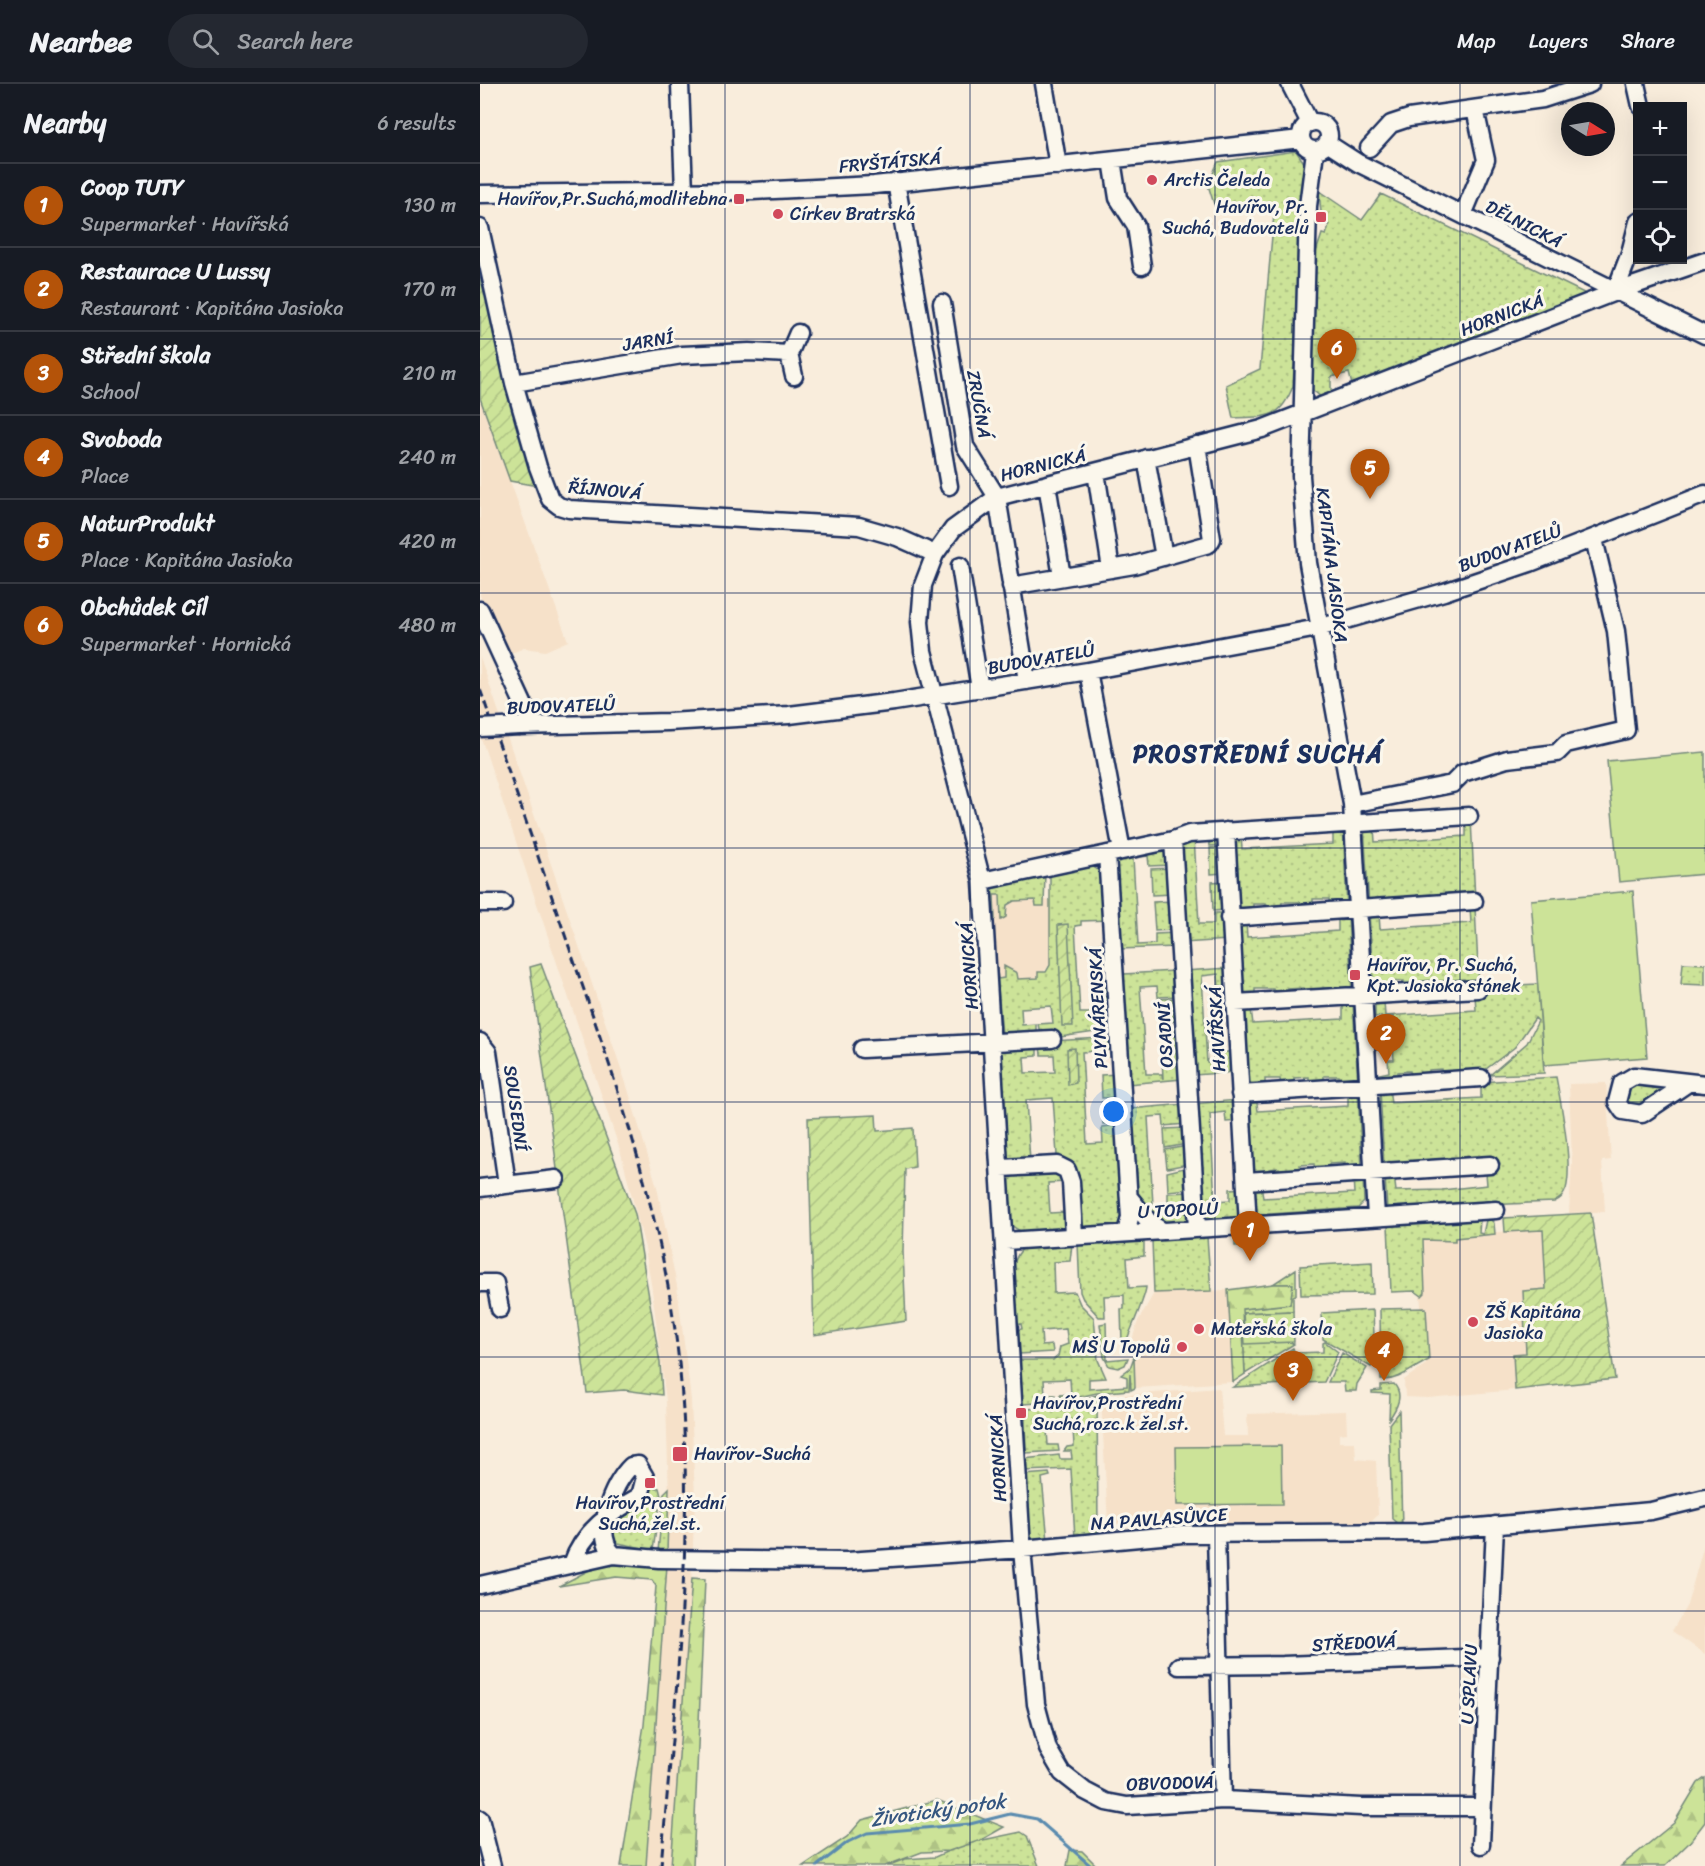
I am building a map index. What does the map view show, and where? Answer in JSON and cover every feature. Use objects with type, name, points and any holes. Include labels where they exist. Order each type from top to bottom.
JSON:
[{"type":"street","points":[[680,84],[684,192]]},
{"type":"street","points":[[1044,84],[1058,166]]},
{"type":"street","points":[[1290,84],[1310,123]]},
{"type":"street","points":[[1369,148],[1390,124],[1409,118],[1543,99],[1590,84]]},
{"type":"street","points":[[1636,84],[1640,102]]},
{"type":"street","points":[[1462,216],[1486,160],[1475,109]]},
{"type":"street","points":[[1310,123],[1324,126],[1329,134],[1321,147],[1304,145],[1301,139],[1303,129],[1310,123]]},
{"type":"street","name":"FRYŠTÁTSKÁ","points":[[480,194],[764,190],[896,182],[1301,139]]},
{"type":"street","name":"DĚLNICKÁ","points":[[1321,147],[1358,163],[1705,335]]},
{"type":"street","name":"KAPITÁNA JASIOKA","points":[[1321,147],[1308,206],[1302,487],[1307,561],[1352,804],[1376,1217]]},
{"type":"street","points":[[1112,160],[1118,198],[1136,226],[1142,266]]},
{"type":"street","points":[[896,182],[949,486]]},
{"type":"street","name":"ŘÍJNOVÁ","points":[[480,228],[514,383],[538,467],[550,499],[559,506],[569,509],[859,526],[897,537],[935,554]]},
{"type":"street","points":[[1615,292],[1633,241]]},
{"type":"street","name":"HORNICKÁ","points":[[1022,1549],[1001,1168],[982,881],[923,651],[920,622],[923,585],[935,554],[953,528],[997,497],[1262,429],[1615,292],[1705,261]]},
{"type":"street","name":"ZRUČNÁ","points":[[917,302],[943,307],[965,446],[997,497]]},
{"type":"street","points":[[794,376],[789,354],[798,333]]},
{"type":"street","name":"JARNÍ","points":[[514,383],[682,355],[749,352],[789,354]]},
{"type":"street","points":[[1011,586],[1111,569],[1164,557],[1211,542],[1197,445]]},
{"type":"street","points":[[1146,458],[1164,557]]},
{"type":"street","points":[[1095,472],[1111,569]]},
{"type":"street","points":[[1047,484],[1062,578]]},
{"type":"street","name":"BUDOVATELŮ","points":[[480,728],[668,722],[789,715],[980,689],[1318,628],[1444,592],[1593,539],[1705,494]]},
{"type":"street","points":[[997,497],[1027,681]]},
{"type":"street","points":[[1352,804],[1452,784],[1462,773],[1507,759],[1557,753],[1566,744],[1626,730],[1616,631],[1593,539]]},
{"type":"street","points":[[960,566],[980,689]]},
{"type":"street","points":[[480,610],[526,725]]},
{"type":"street","name":"PLYNÁRENSKÁ","points":[[1088,671],[1115,852],[1130,1218],[1126,1232]]},
{"type":"street","points":[[982,881],[1173,840],[1189,834],[1469,816]]},
{"type":"street","name":"HAVÍŘSKÁ","points":[[1226,831],[1248,1226]]},
{"type":"street","name":"OSADNÍ","points":[[1173,840],[1197,1228]]},
{"type":"street","points":[[1230,918],[1474,901]]},
{"type":"street","points":[[480,903],[504,903]]},
{"type":"street","points":[[1235,1003],[1478,989]]},
{"type":"street","points":[[862,1049],[1052,1039]]},
{"type":"street","name":"SOUSEDNÍ","points":[[480,1042],[488,1052],[507,1184]]},
{"type":"street","points":[[1240,1094],[1481,1078]]},
{"type":"street","points":[[1246,1181],[1490,1164]]},
{"type":"street","points":[[1001,1168],[1057,1165],[1067,1170],[1071,1182],[1074,1235]]},
{"type":"street","points":[[480,1188],[556,1179]]},
{"type":"street","points":[[1129,1197],[1150,1222],[1161,1230]]},
{"type":"street","name":"U TOPOLŮ","points":[[1005,1241],[1496,1210]]},
{"type":"street","points":[[480,1283],[495,1283],[500,1309]]},
{"type":"street","name":"NA PAVLASŮVCE","points":[[572,1564],[614,1555],[659,1559],[847,1561],[1022,1549],[1182,1534],[1424,1532],[1651,1511],[1705,1498]]},
{"type":"street","points":[[480,1585],[555,1570],[572,1564],[591,1532],[606,1515],[604,1536],[606,1548],[614,1555]]},
{"type":"street","name":"U SPLAVU","points":[[1481,1845],[1495,1526]]},
{"type":"street","points":[[1216,1534],[1223,1800]]},
{"type":"street","name":"OBVODOVÁ","points":[[1022,1549],[1036,1704],[1048,1749],[1062,1773],[1085,1791],[1106,1802],[1127,1806],[1223,1800],[1361,1807],[1482,1807]]},
{"type":"street","name":"STŘEDOVÁ","points":[[1179,1666],[1220,1667],[1490,1656]]},
{"type":"street","points":[[480,1819],[492,1866]]},
{"type":"shaded area","points":[[480,398],[568,641],[545,651],[524,648],[504,656],[480,595]]},
{"type":"shaded area","points":[[480,657],[627,1086],[657,1187],[677,1286],[691,1400],[695,1499],[689,1633],[671,1866],[646,1866],[663,1631],[669,1498],[666,1401],[652,1290],[645,1248],[621,1153],[480,735]]},
{"type":"shaded area","points":[[991,891],[1002,892],[1014,901],[1050,900],[1050,965],[1038,978],[997,981]]},
{"type":"shaded area","points":[[1606,1083],[1611,1160],[1602,1161],[1605,1212],[1569,1213],[1572,1162],[1569,1084]]},
{"type":"shaded area","name":"ZŠ Kapitána Jasioka","points":[[1543,1229],[1546,1289],[1523,1291],[1526,1353],[1513,1354],[1515,1390],[1428,1398],[1405,1397],[1404,1380],[1426,1364],[1415,1237]]},
{"type":"shaded area","name":"MŠ U Topolů","points":[[1228,1290],[1233,1382],[1135,1388],[1133,1337],[1138,1321],[1154,1293]]},
{"type":"shaded area","points":[[1219,1388],[1223,1436],[1248,1436],[1247,1414],[1346,1411],[1347,1433],[1339,1434],[1339,1442],[1355,1442],[1356,1459],[1376,1461],[1378,1515],[1371,1522],[1108,1524],[1101,1397]]},
{"type":"shaded area","points":[[1705,1541],[1705,1654],[1672,1631],[1687,1605]]},
{"type":"green space","points":[[1296,151],[1305,164],[1293,386],[1283,405],[1277,411],[1263,416],[1233,418],[1226,385],[1260,369],[1275,203],[1214,204],[1208,185],[1218,162]]},
{"type":"green space","points":[[1319,191],[1362,220],[1381,194],[1588,295],[1353,389],[1349,373],[1331,377],[1331,396],[1321,397],[1310,388],[1315,255],[1322,234],[1326,235],[1329,225],[1322,223]]},
{"type":"green space","points":[[480,262],[497,353],[538,486],[510,481],[480,398]]},
{"type":"green space","points":[[1705,752],[1705,874],[1619,882],[1607,761]]},
{"type":"green space","points":[[1471,819],[1475,900],[1461,900],[1460,893],[1448,893],[1448,901],[1432,901],[1431,894],[1417,895],[1418,902],[1400,904],[1400,897],[1389,898],[1389,905],[1369,907],[1364,827],[1374,826],[1375,842],[1466,836],[1466,821]]},
{"type":"green space","points":[[1343,826],[1347,908],[1330,908],[1329,899],[1313,899],[1313,909],[1299,910],[1299,902],[1282,902],[1281,913],[1266,913],[1266,904],[1253,904],[1253,914],[1238,914],[1231,837],[1241,834],[1242,849],[1333,844],[1333,828]]},
{"type":"green space","points":[[1217,833],[1221,835],[1222,845],[1210,846],[1209,836],[1194,837],[1199,924],[1214,924],[1214,913],[1227,913],[1228,940],[1183,943],[1178,843],[1192,836]]},
{"type":"green space","points":[[1168,846],[1171,865],[1149,866],[1148,856],[1133,858],[1138,945],[1155,944],[1155,934],[1176,933],[1177,947],[1118,949],[1114,863],[1116,859]]},
{"type":"green space","points":[[1222,847],[1224,873],[1211,874],[1210,848]]},
{"type":"green space","points":[[1091,865],[1104,875],[1109,920],[1081,921],[1081,925],[1075,926],[1080,1013],[1097,1013],[1096,997],[1114,996],[1116,1033],[1102,1031],[1053,1038],[1040,1034],[1038,1024],[1053,1023],[1051,1006],[1021,1008],[1022,1025],[1036,1024],[1036,1034],[1002,1035],[996,963],[998,979],[1004,978],[1004,966],[1017,973],[1018,979],[1038,978],[1038,972],[1046,972],[1050,965],[1050,870]]},
{"type":"green space","points":[[1171,868],[1173,894],[1152,895],[1151,869]]},
{"type":"green space","points":[[1045,872],[1044,906],[1036,906],[1035,900],[1014,901],[1007,905],[1006,917],[1001,920],[1000,895],[994,895],[995,919],[993,919],[991,883]]},
{"type":"green space","points":[[1224,881],[1226,910],[1213,911],[1212,882]]},
{"type":"green space","points":[[1633,891],[1647,1057],[1544,1065],[1531,900]]},
{"type":"green space","points":[[1173,901],[1175,930],[1155,931],[1153,902]]},
{"type":"green space","points":[[1475,907],[1479,987],[1538,984],[1544,1073],[1490,1075],[1527,1043],[1538,1021],[1535,1018],[1515,1047],[1482,1072],[1442,1078],[1441,1069],[1429,1070],[1429,1079],[1411,1080],[1410,1071],[1398,1072],[1398,1081],[1379,1082],[1379,1074],[1389,1072],[1388,1060],[1394,1060],[1392,1033],[1398,1033],[1394,1017],[1375,1017],[1375,1001],[1384,1001],[1385,1016],[1476,1010],[1475,995],[1465,988],[1464,979],[1451,980],[1451,989],[1437,990],[1435,980],[1421,981],[1422,990],[1405,992],[1404,981],[1390,982],[1391,993],[1374,994],[1369,912],[1379,914],[1380,929],[1471,923],[1470,908]]},
{"type":"green space","points":[[1348,915],[1352,995],[1330,995],[1329,988],[1317,989],[1317,996],[1304,997],[1303,988],[1288,989],[1288,997],[1274,998],[1273,989],[1255,989],[1255,1000],[1239,1001],[1236,924],[1246,921],[1247,937],[1338,931],[1338,916]]},
{"type":"green space","points":[[1068,924],[1073,1026],[1062,1026],[1058,925]]},
{"type":"green space","points":[[1108,943],[1111,966],[1094,966],[1093,944]]},
{"type":"green space","points":[[1683,963],[1705,964],[1705,985],[1681,984]]},
{"type":"green space","points":[[541,964],[635,1214],[660,1363],[662,1395],[624,1390],[587,1393],[530,967]]},
{"type":"green space","points":[[1111,967],[1111,993],[1096,993],[1094,968]]},
{"type":"green space","points":[[1228,968],[1231,985],[1219,986],[1218,974],[1202,976],[1207,1063],[1223,1062],[1223,1052],[1236,1052],[1235,1072],[1194,1075],[1185,971]]},
{"type":"green space","points":[[1174,971],[1179,996],[1158,997],[1157,986],[1140,987],[1146,1074],[1162,1074],[1163,1079],[1161,1031],[1180,1029],[1182,1079],[1128,1084],[1121,978],[1124,974]]},
{"type":"green space","points":[[1179,998],[1180,1021],[1160,1022],[1158,999]]},
{"type":"green space","points":[[1343,1003],[1353,1003],[1358,1084],[1340,1084],[1339,1076],[1324,1076],[1324,1084],[1309,1086],[1309,1077],[1294,1078],[1294,1087],[1281,1086],[1280,1079],[1265,1079],[1265,1090],[1245,1083],[1240,1009],[1251,1009],[1253,1024],[1343,1019]]},
{"type":"green space","points":[[1116,1037],[1117,1050],[1082,1052],[1087,1144],[1103,1143],[1102,1127],[1120,1125],[1126,1217],[1121,1225],[1080,1229],[1057,1155],[1053,1098],[1026,1100],[1030,1161],[1008,1161],[1001,1050],[1003,1047],[1037,1045],[1037,1056],[1024,1057],[1025,1073],[1055,1072],[1054,1055],[1041,1055],[1040,1045],[1053,1041]]},
{"type":"green space","points":[[1075,1048],[1076,1083],[1068,1085],[1067,1049]]},
{"type":"green space","points":[[1118,1074],[1119,1097],[1102,1098],[1101,1075]]},
{"type":"green space","points":[[1556,1077],[1566,1134],[1568,1165],[1566,1189],[1560,1199],[1554,1202],[1437,1207],[1431,1205],[1431,1208],[1387,1210],[1385,1176],[1394,1175],[1396,1191],[1442,1190],[1487,1185],[1485,1161],[1478,1161],[1477,1156],[1462,1157],[1462,1163],[1459,1157],[1451,1157],[1451,1164],[1422,1165],[1422,1160],[1405,1161],[1405,1167],[1384,1166],[1380,1089],[1389,1088],[1391,1103],[1481,1098],[1481,1082]]},
{"type":"green space","points":[[1632,1083],[1670,1087],[1643,1108],[1624,1103],[1626,1086]]},
{"type":"green space","points":[[1348,1090],[1358,1090],[1362,1169],[1345,1170],[1345,1163],[1329,1164],[1329,1171],[1315,1172],[1314,1164],[1300,1165],[1300,1173],[1279,1174],[1279,1168],[1269,1169],[1269,1177],[1250,1178],[1245,1106],[1256,1096],[1258,1111],[1348,1106]]},
{"type":"green space","points":[[1238,1100],[1239,1121],[1226,1122],[1225,1112],[1210,1114],[1215,1201],[1230,1200],[1230,1189],[1243,1188],[1238,1219],[1206,1222],[1200,1219],[1193,1104]]},
{"type":"green space","points":[[1119,1101],[1120,1123],[1103,1124],[1102,1102]]},
{"type":"green space","points":[[1185,1104],[1186,1124],[1164,1126],[1163,1116],[1148,1117],[1153,1205],[1168,1204],[1168,1193],[1190,1192],[1191,1222],[1164,1225],[1137,1201],[1129,1109]]},
{"type":"green space","points":[[876,1115],[877,1131],[913,1128],[915,1167],[905,1169],[903,1252],[906,1321],[814,1335],[808,1118]]},
{"type":"green space","points":[[1186,1128],[1187,1144],[1165,1148],[1164,1129]]},
{"type":"green space","points":[[1187,1146],[1188,1164],[1167,1168],[1165,1150]]},
{"type":"green space","points":[[1188,1167],[1189,1189],[1168,1191],[1167,1172]]},
{"type":"green space","points":[[1058,1168],[1065,1182],[1048,1183],[1050,1213],[1067,1212],[1068,1230],[1029,1233],[1016,1229],[1011,1224],[1008,1174]]},
{"type":"green space","points":[[1353,1177],[1363,1177],[1364,1202],[1358,1208],[1255,1215],[1251,1184],[1261,1183],[1263,1198],[1354,1193]]},
{"type":"green space","points":[[1591,1213],[1615,1379],[1515,1390],[1513,1354],[1526,1353],[1523,1291],[1546,1289],[1543,1230],[1505,1232],[1504,1218]]},
{"type":"green space","points":[[1480,1220],[1479,1233],[1483,1234],[1486,1220],[1491,1220],[1494,1223],[1495,1234],[1455,1238],[1455,1241],[1423,1240],[1425,1293],[1422,1296],[1415,1291],[1391,1292],[1388,1225]]},
{"type":"green space","points":[[1262,1232],[1263,1245],[1235,1246],[1235,1234]]},
{"type":"green space","points":[[1207,1237],[1211,1291],[1154,1293],[1152,1240]]},
{"type":"green space","points":[[1144,1240],[1144,1256],[1127,1258],[1129,1288],[1146,1287],[1126,1342],[1122,1342],[1121,1309],[1124,1309],[1124,1295],[1104,1296],[1105,1317],[1099,1317],[1083,1299],[1080,1292],[1078,1243]]},
{"type":"green space","points":[[1072,1244],[1070,1261],[1053,1262],[1054,1293],[1075,1292],[1080,1304],[1094,1318],[1098,1360],[1106,1378],[1089,1379],[1089,1389],[1127,1386],[1127,1377],[1121,1375],[1130,1368],[1134,1357],[1135,1388],[1131,1390],[1130,1374],[1129,1390],[1097,1393],[1061,1401],[1060,1395],[1071,1394],[1070,1379],[1044,1380],[1045,1395],[1055,1395],[1055,1402],[1022,1404],[1019,1360],[1053,1360],[1058,1356],[1060,1347],[1068,1344],[1066,1329],[1041,1331],[1042,1346],[1052,1345],[1053,1352],[1019,1354],[1017,1352],[1016,1330],[1022,1329],[1021,1324],[1016,1325],[1012,1282],[1015,1260],[1027,1246]]},
{"type":"green space","points":[[1372,1262],[1373,1294],[1301,1295],[1300,1266]]},
{"type":"green space","points":[[1296,1269],[1296,1295],[1293,1296],[1293,1311],[1243,1313],[1294,1344],[1245,1374],[1241,1309],[1290,1304],[1292,1284],[1273,1284]]},
{"type":"green space","points":[[1273,1284],[1293,1284],[1290,1304],[1242,1309],[1245,1374],[1233,1382],[1228,1290]]},
{"type":"green space","points":[[1426,1308],[1429,1360],[1400,1376],[1381,1380],[1380,1309]]},
{"type":"green space","points":[[1373,1310],[1375,1362],[1371,1367],[1323,1339],[1322,1313]]},
{"type":"green space","points":[[1293,1311],[1294,1342],[1245,1344],[1243,1313]]},
{"type":"green space","points":[[1106,1323],[1107,1360],[1128,1358],[1125,1365],[1118,1368],[1109,1366],[1104,1357],[1100,1324]]},
{"type":"green space","points":[[1325,1342],[1338,1352],[1324,1382],[1233,1387],[1293,1348],[1295,1353],[1323,1352]]},
{"type":"green space","points":[[1342,1353],[1367,1368],[1357,1384],[1356,1391],[1345,1391],[1344,1382],[1328,1382]]},
{"type":"green space","points":[[1394,1384],[1399,1397],[1397,1406],[1389,1419],[1390,1394],[1372,1393],[1372,1391],[1381,1390],[1381,1385]]},
{"type":"green space","points":[[1097,1395],[1098,1535],[1075,1538],[1071,1469],[1024,1471],[1024,1459],[1059,1455],[1060,1459],[1072,1459],[1071,1451],[1064,1451],[1067,1447],[1074,1446],[1073,1428],[1047,1430],[1048,1445],[1058,1445],[1059,1451],[1026,1453],[1025,1419],[1030,1415],[1027,1409],[1058,1407],[1059,1411],[1071,1411],[1072,1403]]},
{"type":"green space","points":[[1399,1411],[1402,1527],[1392,1519],[1389,1424]]},
{"type":"green space","points":[[1281,1446],[1282,1504],[1177,1505],[1176,1447]]},
{"type":"green space","points":[[1049,1473],[1050,1476],[1042,1478],[1048,1541],[1032,1541],[1028,1531],[1024,1475]]},
{"type":"green space","points":[[652,1487],[659,1488],[661,1496],[653,1550],[618,1543],[614,1540],[610,1526],[646,1493],[650,1493]]},
{"type":"green space","points":[[669,1488],[667,1552],[658,1551],[664,1493]]},
{"type":"green space","points":[[599,1565],[667,1565],[646,1866],[621,1866],[644,1725],[656,1586],[652,1580],[616,1577],[559,1586]]},
{"type":"green space","points":[[692,1578],[705,1579],[693,1866],[671,1866]]},
{"type":"green space","points":[[1705,1778],[1705,1822],[1689,1843],[1665,1866],[1621,1866],[1674,1823],[1698,1783]]},
{"type":"green space","points":[[937,1800],[1004,1827],[981,1840],[949,1851],[922,1852],[885,1866],[803,1866],[847,1837],[862,1820]]},
{"type":"green space","points":[[1021,1832],[1027,1836],[1039,1866],[887,1866],[905,1859],[935,1857],[964,1844]]},
{"type":"green space","points":[[1070,1850],[1082,1851],[1097,1866],[1067,1866]]},
{"type":"waterway","name":"Životický potok","points":[[817,1866],[848,1842],[867,1833],[970,1824],[1010,1814],[1037,1819],[1091,1866]]},
{"type":"railway","points":[[480,689],[623,1109],[650,1202],[670,1297],[683,1410],[685,1541],[678,1671],[661,1866]]},
{"type":"place","name":"Arctis Čeleda","points":[[1152,180]]},
{"type":"place","name":"Havířov,Pr.Suchá,modlitebna","points":[[739,199]]},
{"type":"place","name":"Církev Bratrská","points":[[778,214]]},
{"type":"place","name":"Havířov, Pr. Suchá, Budovatelů","points":[[1321,217]]},
{"type":"place","name":"Obchůdek Cíl","points":[[1337,379]]},
{"type":"place","name":"NaturProdukt","points":[[1370,499]]},
{"type":"place","name":"Havířov, Pr. Suchá, Kpt. Jasioka stánek","points":[[1355,975]]},
{"type":"place","name":"Restaurace U Lussy","points":[[1386,1064]]},
{"type":"place","name":"Coop TUTY","points":[[1250,1261]]},
{"type":"place","name":"ZŠ Kapitána Jasioka","points":[[1473,1322]]},
{"type":"place","name":"Mateřská škola","points":[[1199,1329]]},
{"type":"place","name":"MŠ U Topolů","points":[[1182,1347]]},
{"type":"place","name":"Svoboda","points":[[1384,1381]]},
{"type":"place","name":"Střední škola","points":[[1293,1401]]},
{"type":"place","name":"Havířov,Prostřední Suchá,rozc.k žel.st.","points":[[1021,1413]]},
{"type":"place","name":"Havířov-Suchá","points":[[680,1454]]},
{"type":"place","name":"Havířov,Prostřední Suchá,žel.st.","points":[[650,1483]]},
{"type":"district","name":"PROSTŘEDNÍ SUCHÁ","points":[[1258,754]]}]
